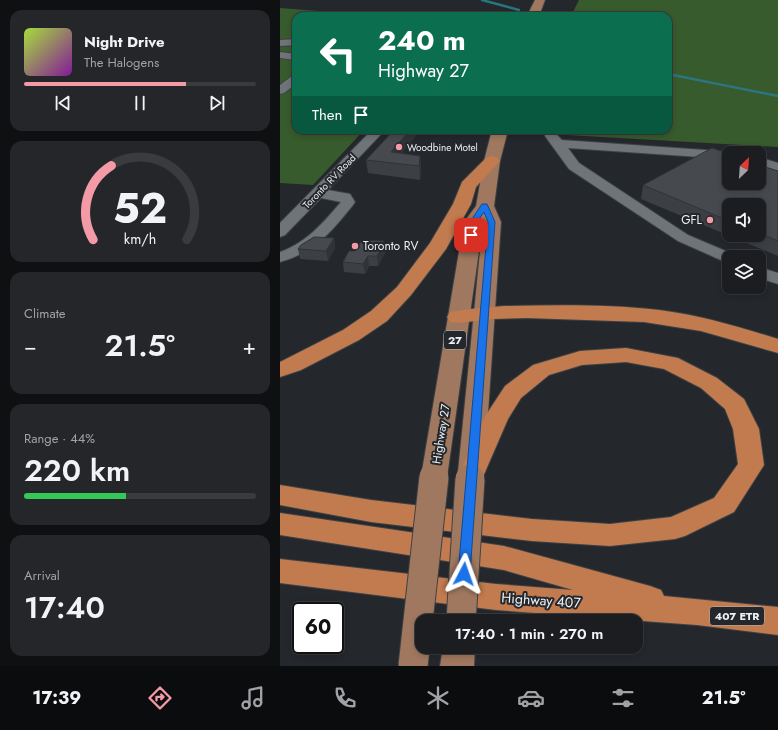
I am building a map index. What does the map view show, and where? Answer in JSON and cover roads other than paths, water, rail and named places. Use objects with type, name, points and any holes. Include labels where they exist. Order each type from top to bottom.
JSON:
[{"type":"highway","points":[[280,370],[293,365],[351,335],[379,316],[404,291],[439,245],[462,204],[468,186],[492,161]]},
{"type":"highway","points":[[458,316],[484,312],[630,314],[673,318],[720,328],[778,346]]},
{"type":"highway","points":[[280,495],[371,511],[532,530],[610,535],[675,528],[724,505],[750,465],[746,429],[734,405],[709,383],[670,362],[626,355],[580,358],[541,370],[513,392],[496,418],[470,479]]},
{"type":"highway","points":[[280,524],[504,558],[697,612]]},
{"type":"highway","name":"Highway 407","points":[[280,571],[496,597],[697,612],[778,621]]},
{"type":"main road","points":[[535,12],[540,0]]},
{"type":"main road","name":"Highway 27","points":[[413,666],[434,477],[473,222],[485,206],[492,161],[499,134]]},
{"type":"main road","name":"Highway 27","points":[[460,614],[470,479],[492,222],[485,206]]},
{"type":"main road","points":[[457,666],[458,654]]},
{"type":"lane","points":[[280,43],[292,42]]},
{"type":"lane","points":[[280,55],[292,56]]},
{"type":"lane","points":[[282,87],[292,81]]},
{"type":"lane","name":"Toronto RV Road","points":[[280,232],[375,134]]},
{"type":"lane","points":[[551,134],[551,136],[560,144],[574,166],[682,238],[722,255]]},
{"type":"lane","points":[[560,144],[722,155]]},
{"type":"lane","points":[[766,164],[778,168]]},
{"type":"lane","points":[[280,257],[297,251],[326,229],[348,202],[345,197],[318,193]]},
{"type":"lane","points":[[766,275],[778,279]]},
{"type":"waterway","points":[[482,0],[519,10]]},
{"type":"waterway","points":[[672,75],[778,96]]},
{"type":"place","name":"Woodbine Motel","points":[[399,147]]},
{"type":"place","name":"GFL","points":[[710,220]]},
{"type":"place","name":"Toronto RV","points":[[355,246]]}]
